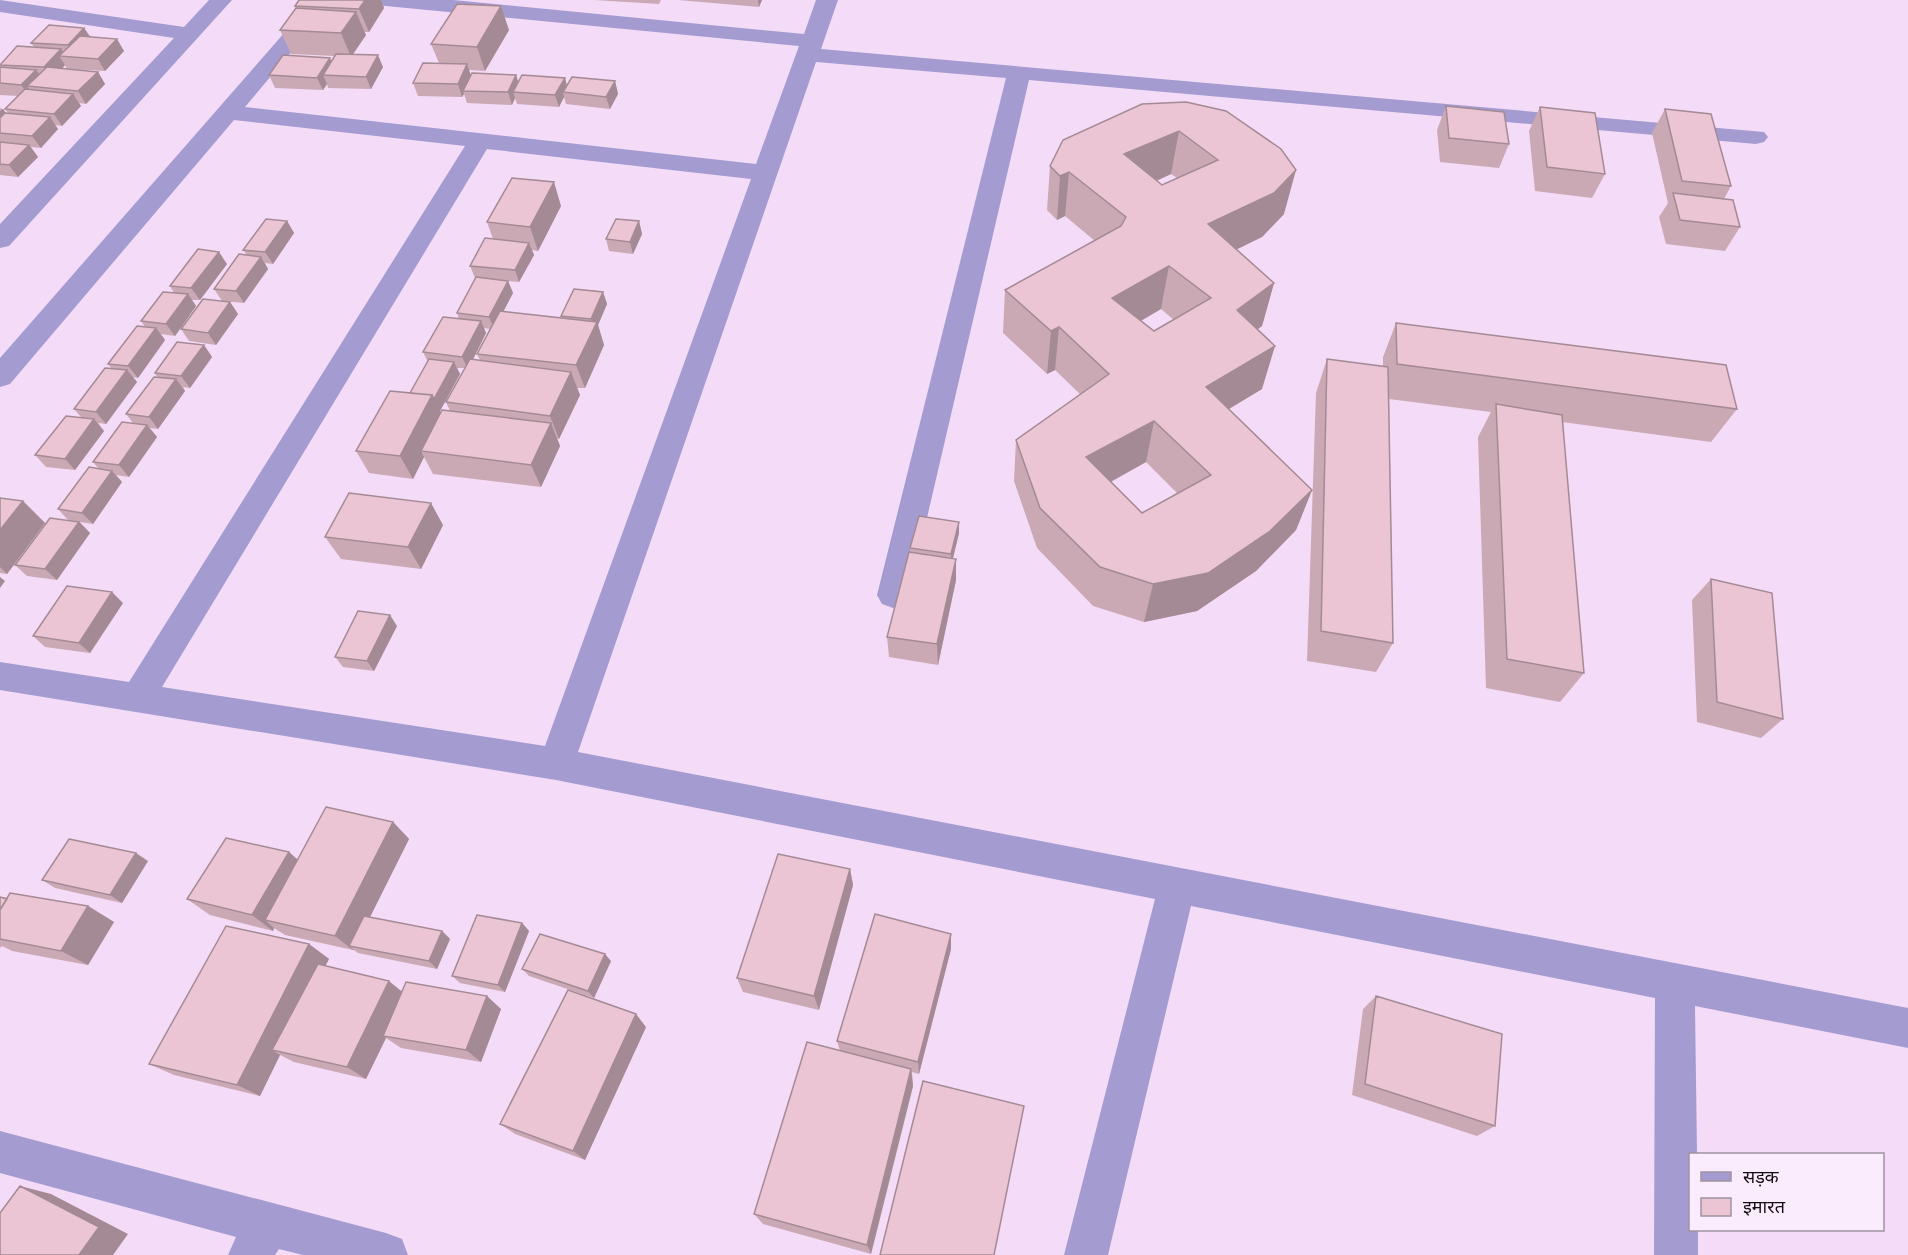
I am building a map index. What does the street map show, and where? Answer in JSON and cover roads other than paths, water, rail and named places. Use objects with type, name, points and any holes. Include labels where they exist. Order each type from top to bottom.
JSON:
[{"type":"street","points":[[0,240],[221,0]]},
{"type":"street","points":[[0,377],[324,0]]},
{"type":"street","points":[[386,0],[563,8],[810,48],[1019,73],[1756,137]]},
{"type":"street","points":[[556,764],[827,0]]},
{"type":"street","points":[[0,6],[55,22],[190,34]]},
{"type":"street","points":[[892,595],[1019,73]]},
{"type":"street","points":[[227,112],[765,173]]},
{"type":"street","points":[[137,698],[480,141]]},
{"type":"street","points":[[0,676],[556,764],[1908,1028]]},
{"type":"street","points":[[1086,1255],[1177,885]]},
{"type":"street","points":[[1675,982],[1676,1255]]},
{"type":"street","points":[[0,1152],[259,1239],[386,1255]]}]
